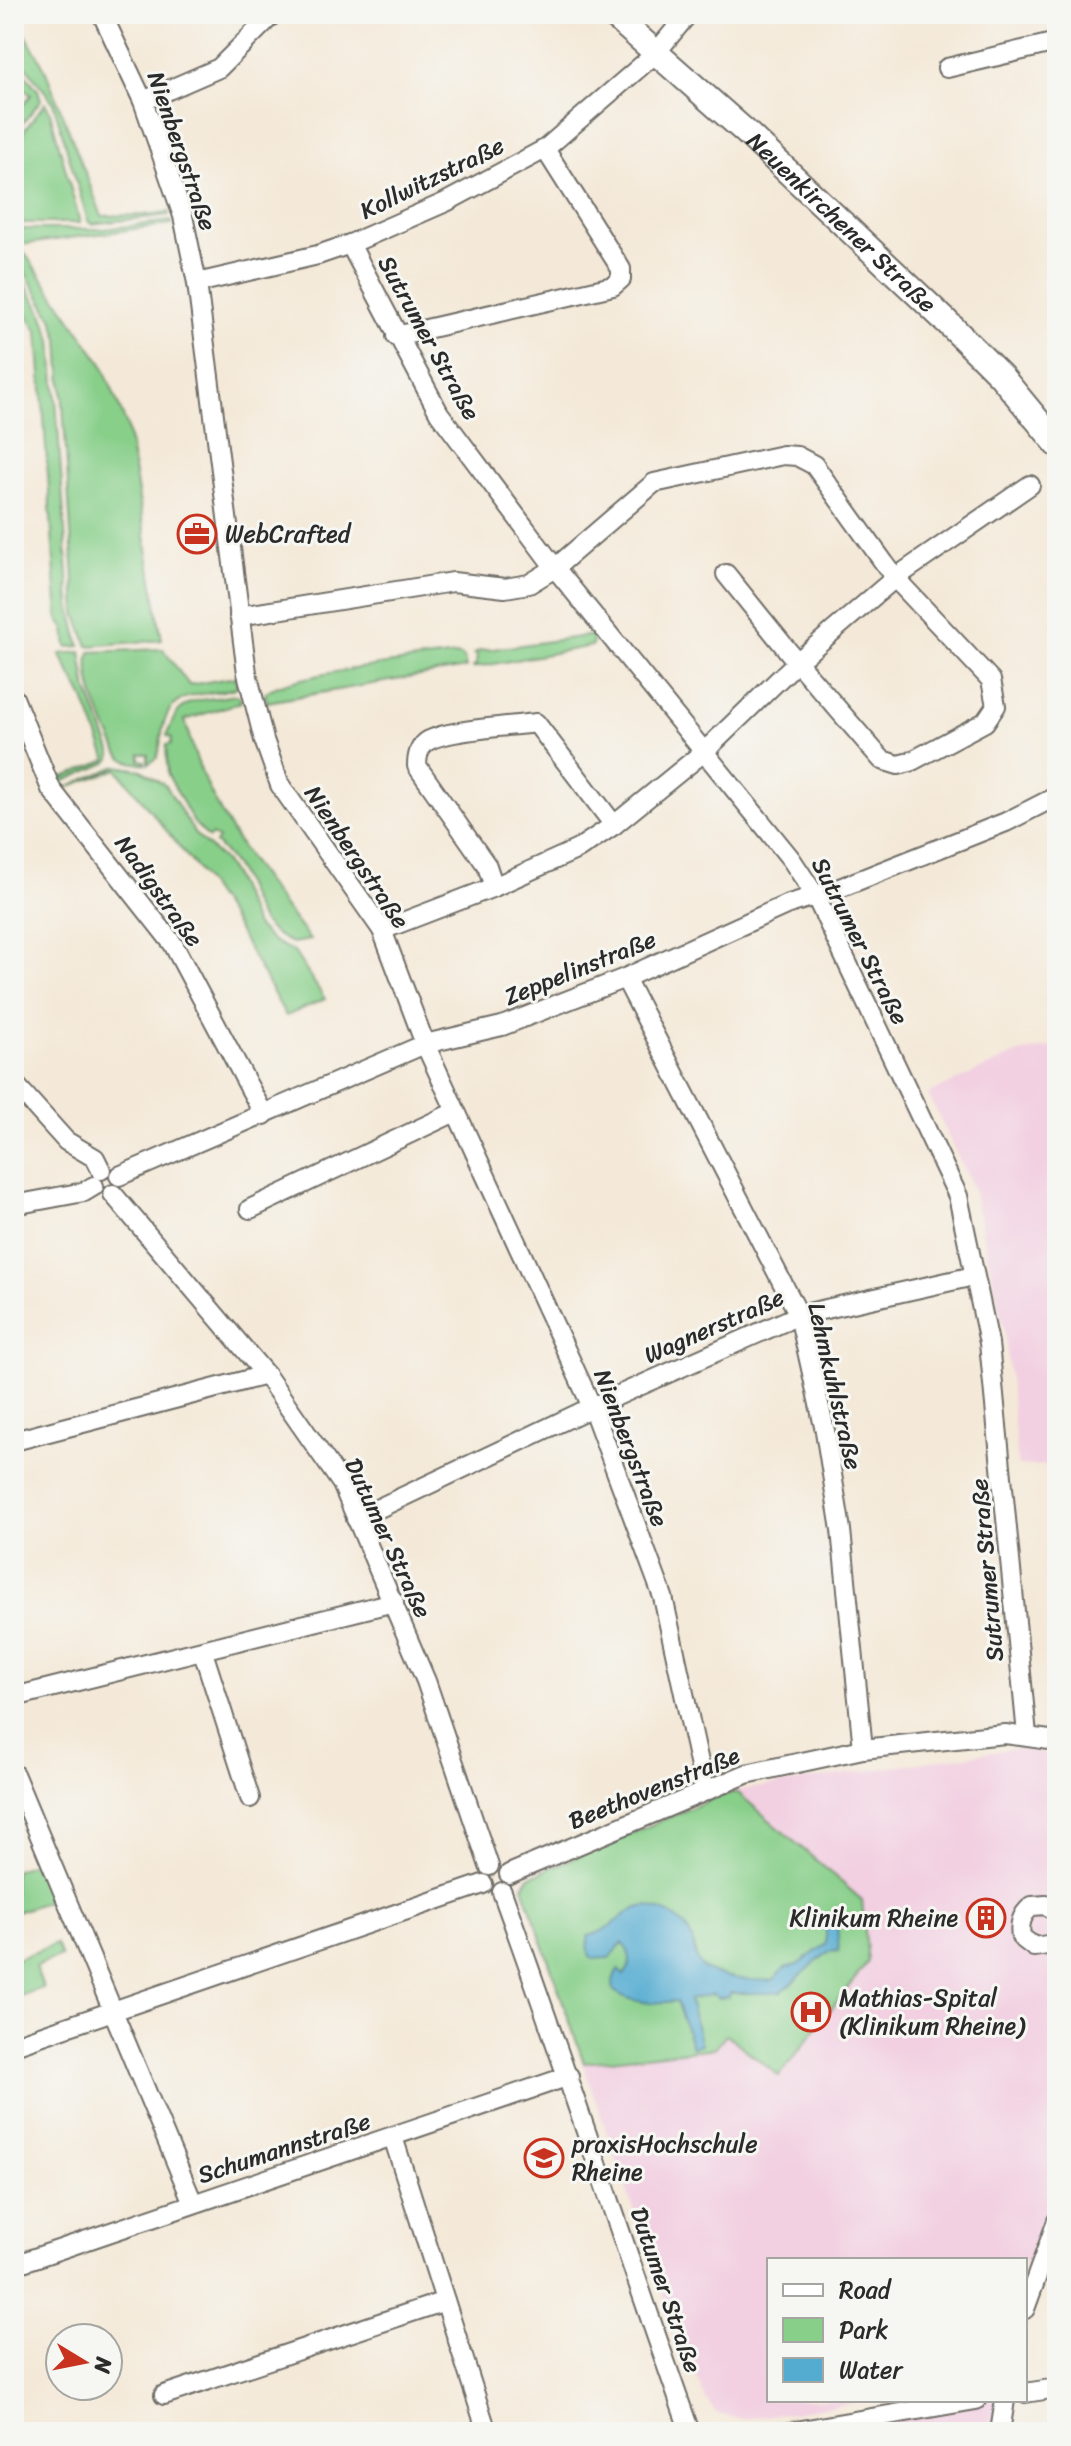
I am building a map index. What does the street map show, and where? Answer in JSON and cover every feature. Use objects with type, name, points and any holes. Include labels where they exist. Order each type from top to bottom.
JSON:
[{"type":"street","name":"Nienbergstraße","points":[[102,14],[143,101],[183,216],[197,283],[247,673],[264,740],[280,785],[382,930],[425,1044],[592,1407],[663,1597],[705,1790]]},
{"type":"street","points":[[143,101],[219,68],[273,14]]},
{"type":"street","name":"Neuenkirchener Straße","points":[[612,14],[747,133],[948,323],[1001,376],[1057,444]]},
{"type":"street","name":"Kollwitzstraße","points":[[197,283],[318,255],[350,244],[446,202],[545,149],[655,54],[688,14]]},
{"type":"street","points":[[947,68],[1057,42]]},
{"type":"street","points":[[396,336],[613,286],[621,279],[621,269],[545,149]]},
{"type":"street","name":"Sutrumer Straße","points":[[350,244],[439,413],[555,568],[791,859],[815,895],[958,1196],[989,1343],[1027,1735]]},
{"type":"street","points":[[239,616],[453,582],[505,588],[529,584],[555,568],[654,483],[783,455],[797,456],[814,465],[895,578],[991,680],[996,706],[985,722],[910,762],[898,765],[882,760],[726,574]]},
{"type":"street","points":[[382,930],[494,887],[578,849],[614,825],[705,751],[797,662],[895,578],[1030,485]]},
{"type":"street","name":"Nadigstraße","points":[[14,698],[51,789],[173,944],[264,1115]]},
{"type":"street","points":[[494,887],[487,866],[417,766],[417,755],[425,743],[441,735],[536,723],[614,825]]},
{"type":"street","name":"Zeppelinstraße","points":[[116,1185],[425,1044],[502,1026],[625,978],[786,905],[1006,822],[1057,796]]},
{"type":"street","name":"Lehmkuhlstraße","points":[[625,978],[799,1315],[825,1431],[841,1530],[863,1749]]},
{"type":"street","points":[[14,1083],[66,1141],[95,1158],[97,1178]]},
{"type":"street","points":[[250,1209],[455,1112]]},
{"type":"street","points":[[14,1205],[84,1192],[97,1178],[112,1169],[116,1185]]},
{"type":"street","name":"Dutumer Straße","points":[[116,1185],[266,1375],[342,1484],[426,1681],[486,1875]]},
{"type":"street","name":"Wagnerstraße","points":[[356,1519],[592,1407],[799,1315],[974,1276]]},
{"type":"street","points":[[14,1441],[266,1375]]},
{"type":"street","points":[[14,1697],[394,1602]]},
{"type":"street","points":[[203,1652],[250,1798]]},
{"type":"street","name":"Beethovenstraße","points":[[509,1874],[746,1774],[863,1749],[1005,1734],[1057,1741]]},
{"type":"street","points":[[14,1774],[193,2203]]},
{"type":"street","points":[[14,2045],[486,1875],[501,1865],[509,1874],[510,1882],[502,1892],[489,1891],[486,1875]]},
{"type":"street","name":"Dutumer Straße","points":[[502,1892],[569,2076],[690,2432]]},
{"type":"street","points":[[1057,1912],[1046,1905],[1032,1906],[1020,1922],[1021,1937],[1034,1947],[1057,1947]]},
{"type":"street","name":"Schumannstraße","points":[[14,2265],[569,2076]]},
{"type":"street","points":[[393,2137],[487,2432]]},
{"type":"street","points":[[1027,2304],[1057,2221]]},
{"type":"street","points":[[164,2395],[445,2301]]},
{"type":"street","points":[[1027,2393],[1057,2388]]},
{"type":"street","points":[[790,2432],[964,2402]]},
{"type":"street","points":[[1000,2432],[1005,2402]]},
{"type":"shaded area","points":[[1057,1046],[1057,1465],[1018,1466],[1005,1334],[973,1188],[928,1094],[1018,1053]]},
{"type":"shaded area","name":"Mathias-Spital (Klinikum Rheine)","points":[[1018,1748],[1057,1757],[1057,2180],[1027,2265],[1027,2258],[767,2258],[767,2402],[862,2402],[743,2419],[717,2414],[705,2398],[662,2291],[521,1886],[528,1876],[721,1793]]},
{"type":"shaded area","points":[[964,2402],[1005,2402],[1000,2432],[790,2432]]},
{"type":"green space","points":[[14,14],[44,67],[102,216],[169,212],[169,215],[91,224],[88,221],[53,102],[14,51]]},
{"type":"green space","points":[[14,61],[38,90],[41,100],[14,134],[14,116],[31,95],[14,80]]},
{"type":"green space","points":[[45,103],[80,223],[14,223],[14,144]]},
{"type":"green space","points":[[171,221],[172,224],[19,245],[102,364],[127,426],[162,640],[88,646],[76,613],[59,339],[52,318],[14,254],[14,229],[104,229]]},
{"type":"green space","points":[[14,266],[41,311],[52,340],[70,605],[80,646],[67,647],[65,629],[58,620],[38,332],[14,294]]},
{"type":"green space","points":[[594,635],[592,646],[472,668],[476,665],[477,655],[474,654],[479,651]]},
{"type":"green space","points":[[163,649],[189,685],[236,677],[237,687],[177,702],[165,720],[157,758],[148,764],[148,754],[140,754],[140,760],[145,764],[130,762],[118,753],[96,704],[89,677],[90,652]]},
{"type":"green space","points":[[81,652],[86,685],[111,751],[111,759],[55,785],[56,780],[107,760],[84,699],[60,654]]},
{"type":"green space","points":[[459,655],[464,658],[466,668],[267,702],[265,693],[278,686],[327,674]]},
{"type":"green space","points":[[235,695],[241,702],[185,720],[194,751],[205,780],[235,836],[310,940],[292,943],[263,922],[237,869],[215,843],[218,839],[212,835],[209,838],[194,823],[168,775],[166,745],[171,744],[172,738],[167,736],[177,713],[191,702]]},
{"type":"green space","points":[[117,766],[142,770],[166,786],[195,834],[224,861],[233,875],[256,926],[271,940],[294,952],[325,999],[286,1016],[234,923],[195,866],[117,769],[62,789]]},
{"type":"green space","points":[[737,1792],[862,1900],[868,1962],[779,2076],[726,2034],[715,2048],[584,2063],[523,1886],[529,1877],[719,1796]]},
{"type":"green space","points":[[42,1860],[57,1898],[14,1913],[14,1871]]},
{"type":"green space","points":[[56,1944],[61,1956],[35,1966],[43,1988],[19,1996],[14,1981],[14,1960]]},
{"type":"water","points":[[647,1906],[678,1920],[691,1937],[701,1966],[724,1976],[773,1980],[785,1968],[797,1965],[826,1944],[826,1924],[837,1923],[839,1951],[828,1952],[780,1993],[730,1993],[729,1997],[718,1998],[713,1994],[689,2000],[701,2044],[692,2047],[676,2001],[644,2002],[614,1991],[616,1973],[618,1970],[624,1975],[630,1963],[629,1954],[622,1943],[609,1958],[592,1959],[589,1954],[588,1936],[603,1930],[630,1911]]},
{"type":"place","name":"WebCrafted","points":[[197,534]]},
{"type":"place","name":"Klinikum Rheine","points":[[986,1918]]},
{"type":"place","name":"Mathias-Spital (Klinikum Rheine)","points":[[811,2012]]},
{"type":"place","name":"praxisHochschule Rheine","points":[[544,2158]]}]
